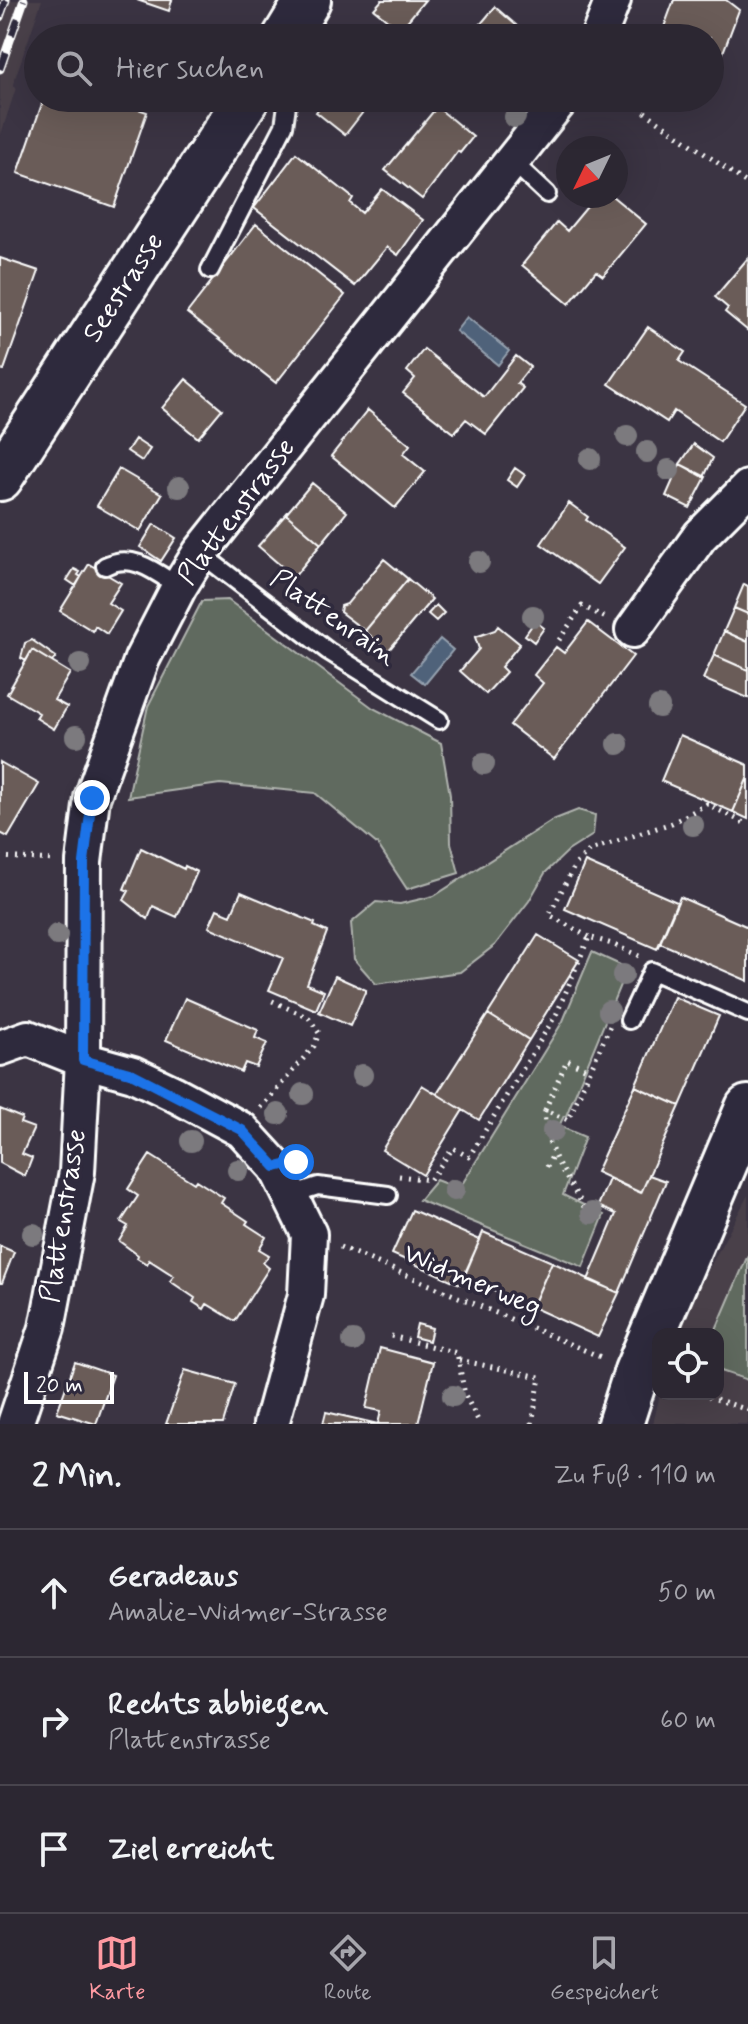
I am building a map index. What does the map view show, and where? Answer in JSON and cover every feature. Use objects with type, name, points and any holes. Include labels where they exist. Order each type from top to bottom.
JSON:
[{"type":"main road","points":[[293,24],[308,0]]},
{"type":"main road","name":"Seestrasse","points":[[0,478],[238,112]]},
{"type":"main road","points":[[620,1424],[637,1371],[748,1108]]},
{"type":"street","points":[[604,24],[613,0]]},
{"type":"street","name":"Plattenstrasse","points":[[15,1424],[47,1328],[77,1172],[83,1060],[84,862],[92,798],[142,659],[200,553],[551,112]]},
{"type":"street","points":[[633,630],[700,536],[748,488]]},
{"type":"street","points":[[0,1048],[28,1038],[83,1060],[133,1074],[242,1130],[276,1167],[309,1234],[306,1295],[271,1424]]},
{"type":"lane","points":[[210,270],[284,126],[286,112]]},
{"type":"lane","points":[[513,162],[547,194]]},
{"type":"lane","name":"Plattenrain","points":[[200,553],[328,651],[439,720]]},
{"type":"lane","points":[[105,566],[117,560],[130,561],[179,587]]},
{"type":"lane","points":[[629,1020],[652,971],[748,1013]]},
{"type":"lane","points":[[290,1195],[318,1186],[388,1195]]},
{"type":"path","points":[[645,112],[748,184]]},
{"type":"path","points":[[559,640],[582,606],[633,630]]},
{"type":"path","points":[[652,971],[655,963],[589,937],[549,915],[575,865],[590,850],[672,823],[707,804],[748,825]]},
{"type":"path","points":[[0,857],[84,862]]},
{"type":"path","points":[[386,1174],[430,1180],[453,1148],[469,1157],[557,1013],[589,937]]},
{"type":"path","points":[[242,1130],[314,1046],[319,1033],[309,1018],[268,999]]},
{"type":"path","points":[[545,1110],[568,1120],[615,1014],[629,1020]]},
{"type":"path","points":[[584,1207],[553,1153],[543,1128],[545,1110],[567,1060],[589,1070]]},
{"type":"path","points":[[547,1167],[553,1153]]},
{"type":"path","name":"Widmerweg","points":[[309,1234],[605,1358]]},
{"type":"path","points":[[391,1336],[457,1353],[465,1395],[480,1424]]},
{"type":"path","points":[[458,1360],[540,1377],[532,1424]]},
{"type":"path","points":[[719,1400],[748,1410]]},
{"type":"shaded area","points":[[0,0],[42,0],[34,24],[24,24],[24,52],[0,137]]},
{"type":"shaded area","points":[[228,600],[373,708],[441,743],[450,795],[451,843],[459,873],[407,889],[378,845],[315,793],[220,784],[128,797],[148,706],[202,601]]},
{"type":"shaded area","points":[[578,810],[595,815],[593,835],[568,851],[545,873],[529,901],[495,945],[460,972],[376,984],[354,959],[351,923],[376,902],[400,904],[434,896],[553,820]]},
{"type":"shaded area","points":[[592,952],[627,968],[566,1116],[559,1126],[585,1137],[563,1195],[604,1215],[583,1267],[419,1200],[436,1180],[459,1189],[563,1021]]},
{"type":"shaded area","points":[[748,1195],[748,1424],[653,1424],[659,1400],[724,1400],[724,1328],[680,1328]]},
{"type":"shaded area","points":[[748,1255],[748,1380],[724,1372],[724,1328],[717,1328]]},
{"type":"water","points":[[467,317],[509,351],[498,365],[456,331]]},
{"type":"water","points":[[440,639],[453,650],[425,684],[411,673]]},
{"type":"building","points":[[137,0],[172,0],[169,11]]},
{"type":"building","points":[[382,0],[425,0],[405,24],[393,24],[374,9]]},
{"type":"building","points":[[674,0],[726,0],[739,10],[724,50],[724,24],[665,24]]},
{"type":"building","points":[[495,7],[515,24],[481,24]]},
{"type":"building","points":[[39,112],[147,112],[114,207],[18,173]]},
{"type":"building","points":[[316,112],[363,112],[345,135]]},
{"type":"building","points":[[433,112],[443,112],[473,137],[460,153],[458,151],[422,199],[385,170]]},
{"type":"building","points":[[296,153],[353,198],[350,203],[362,213],[382,189],[423,220],[398,255],[387,247],[355,286],[254,208]]},
{"type":"building","points":[[586,208],[627,208],[646,224],[603,276],[596,271],[569,304],[522,265],[557,222],[567,231]]},
{"type":"building","points":[[256,224],[345,295],[276,383],[187,313]]},
{"type":"building","points":[[0,258],[39,271],[4,370],[0,369]]},
{"type":"building","points":[[748,258],[748,331],[725,312],[728,308],[715,297]]},
{"type":"building","points":[[648,327],[685,352],[679,361],[745,404],[720,442],[674,411],[667,422],[609,384]]},
{"type":"building","points":[[424,349],[484,397],[516,356],[530,367],[517,383],[523,388],[486,434],[466,419],[454,433],[403,393],[415,378],[407,371]]},
{"type":"building","points":[[186,379],[222,409],[198,438],[162,408]]},
{"type":"building","points":[[368,410],[410,445],[403,454],[425,472],[395,508],[331,456]]},
{"type":"building","points":[[135,439],[150,449],[142,461],[127,451]]},
{"type":"building","points":[[694,444],[713,458],[704,477],[680,464]]},
{"type":"building","points":[[680,464],[706,477],[690,508],[666,496]]},
{"type":"building","points":[[515,468],[525,475],[517,487],[507,480]]},
{"type":"building","points":[[119,469],[162,494],[140,531],[97,506]]},
{"type":"building","points":[[312,483],[347,512],[321,544],[286,514]]},
{"type":"building","points":[[569,503],[588,517],[586,520],[625,547],[598,584],[541,544]]},
{"type":"building","points":[[286,514],[321,544],[294,577],[258,546]]},
{"type":"building","points":[[154,524],[176,538],[161,561],[140,547]]},
{"type":"building","points":[[384,559],[408,579],[365,631],[340,612],[341,606],[347,604]]},
{"type":"building","points":[[89,564],[121,583],[108,603],[121,611],[107,634],[95,626],[93,631],[60,611]]},
{"type":"building","points":[[74,569],[80,572],[78,575],[81,577],[76,586],[67,580]]},
{"type":"building","points":[[408,579],[432,599],[388,651],[365,631]]},
{"type":"building","points":[[744,584],[748,586],[748,614],[734,608]]},
{"type":"building","points":[[436,605],[444,613],[436,621],[428,614]]},
{"type":"building","points":[[734,608],[748,614],[748,642],[724,631]]},
{"type":"building","points":[[535,621],[544,628],[534,642],[525,635]]},
{"type":"building","points":[[588,622],[633,656],[554,759],[510,725],[543,683],[534,675],[556,647],[564,653]]},
{"type":"building","points":[[498,626],[520,644],[501,667],[506,672],[486,694],[460,671],[479,649],[475,637]]},
{"type":"building","points":[[724,631],[748,642],[748,670],[714,655]]},
{"type":"building","points":[[32,640],[56,657],[52,662],[32,650],[26,661],[21,658],[25,643]]},
{"type":"building","points":[[32,650],[70,673],[54,700],[67,707],[54,729],[36,718],[39,713],[7,694]]},
{"type":"building","points":[[714,655],[748,670],[748,698],[703,679]]},
{"type":"building","points":[[680,735],[748,765],[748,777],[733,812],[661,781]]},
{"type":"building","points":[[0,762],[39,784],[8,837],[0,833]]},
{"type":"building","points":[[748,777],[748,819],[733,812]]},
{"type":"building","points":[[141,848],[197,872],[177,917],[153,906],[148,919],[124,900],[129,891],[124,889]]},
{"type":"building","points":[[585,862],[677,902],[657,949],[565,909]]},
{"type":"building","points":[[241,892],[315,923],[314,926],[327,932],[307,984],[324,991],[316,1010],[269,990],[283,958],[209,927],[217,909],[231,915]]},
{"type":"building","points":[[680,897],[748,927],[748,981],[660,943]]},
{"type":"building","points":[[538,935],[579,960],[529,1040],[488,1014]]},
{"type":"building","points":[[335,976],[366,990],[350,1026],[319,1012]]},
{"type":"building","points":[[674,997],[719,1016],[680,1106],[635,1086]]},
{"type":"building","points":[[185,998],[258,1030],[255,1038],[267,1043],[256,1067],[245,1063],[241,1072],[166,1040]]},
{"type":"building","points":[[488,1014],[529,1040],[479,1120],[437,1094]]},
{"type":"building","points":[[422,1085],[463,1110],[423,1175],[382,1150]]},
{"type":"building","points":[[635,1086],[680,1106],[641,1193],[596,1172]]},
{"type":"building","points":[[0,1109],[22,1118],[20,1123],[34,1128],[22,1154],[32,1158],[25,1176],[0,1163]]},
{"type":"building","points":[[150,1155],[224,1198],[221,1203],[266,1237],[259,1249],[269,1255],[263,1263],[269,1268],[235,1321],[207,1304],[204,1309],[193,1302],[195,1298],[170,1281],[174,1276],[149,1260],[147,1264],[137,1258],[138,1255],[119,1241],[128,1226],[121,1222],[138,1196],[128,1189]]},
{"type":"building","points":[[649,1175],[666,1181],[619,1293],[588,1280],[616,1214],[598,1206],[609,1179],[641,1193]]},
{"type":"building","points":[[412,1210],[480,1240],[460,1284],[392,1254]]},
{"type":"building","points":[[483,1232],[552,1262],[532,1307],[464,1277]]},
{"type":"building","points":[[0,1246],[14,1252],[2,1283],[0,1283]]},
{"type":"building","points":[[552,1262],[619,1293],[598,1337],[532,1307]]},
{"type":"building","points":[[417,1324],[432,1328],[429,1341],[414,1337]]},
{"type":"building","points":[[380,1348],[433,1362],[418,1424],[378,1424],[381,1411],[366,1408]]},
{"type":"building","points":[[75,1362],[113,1375],[96,1424],[57,1412]]},
{"type":"building","points":[[185,1370],[235,1384],[223,1424],[166,1424]]},
{"type":"building","points":[[326,1412],[378,1424],[323,1424]]},
{"type":"railway","points":[[0,17],[6,0]]},
{"type":"railway","points":[[0,69],[24,0]]},
{"type":"route","points":[[92,798],[84,862],[83,1060],[133,1074],[242,1130],[276,1167],[296,1162]]}]
